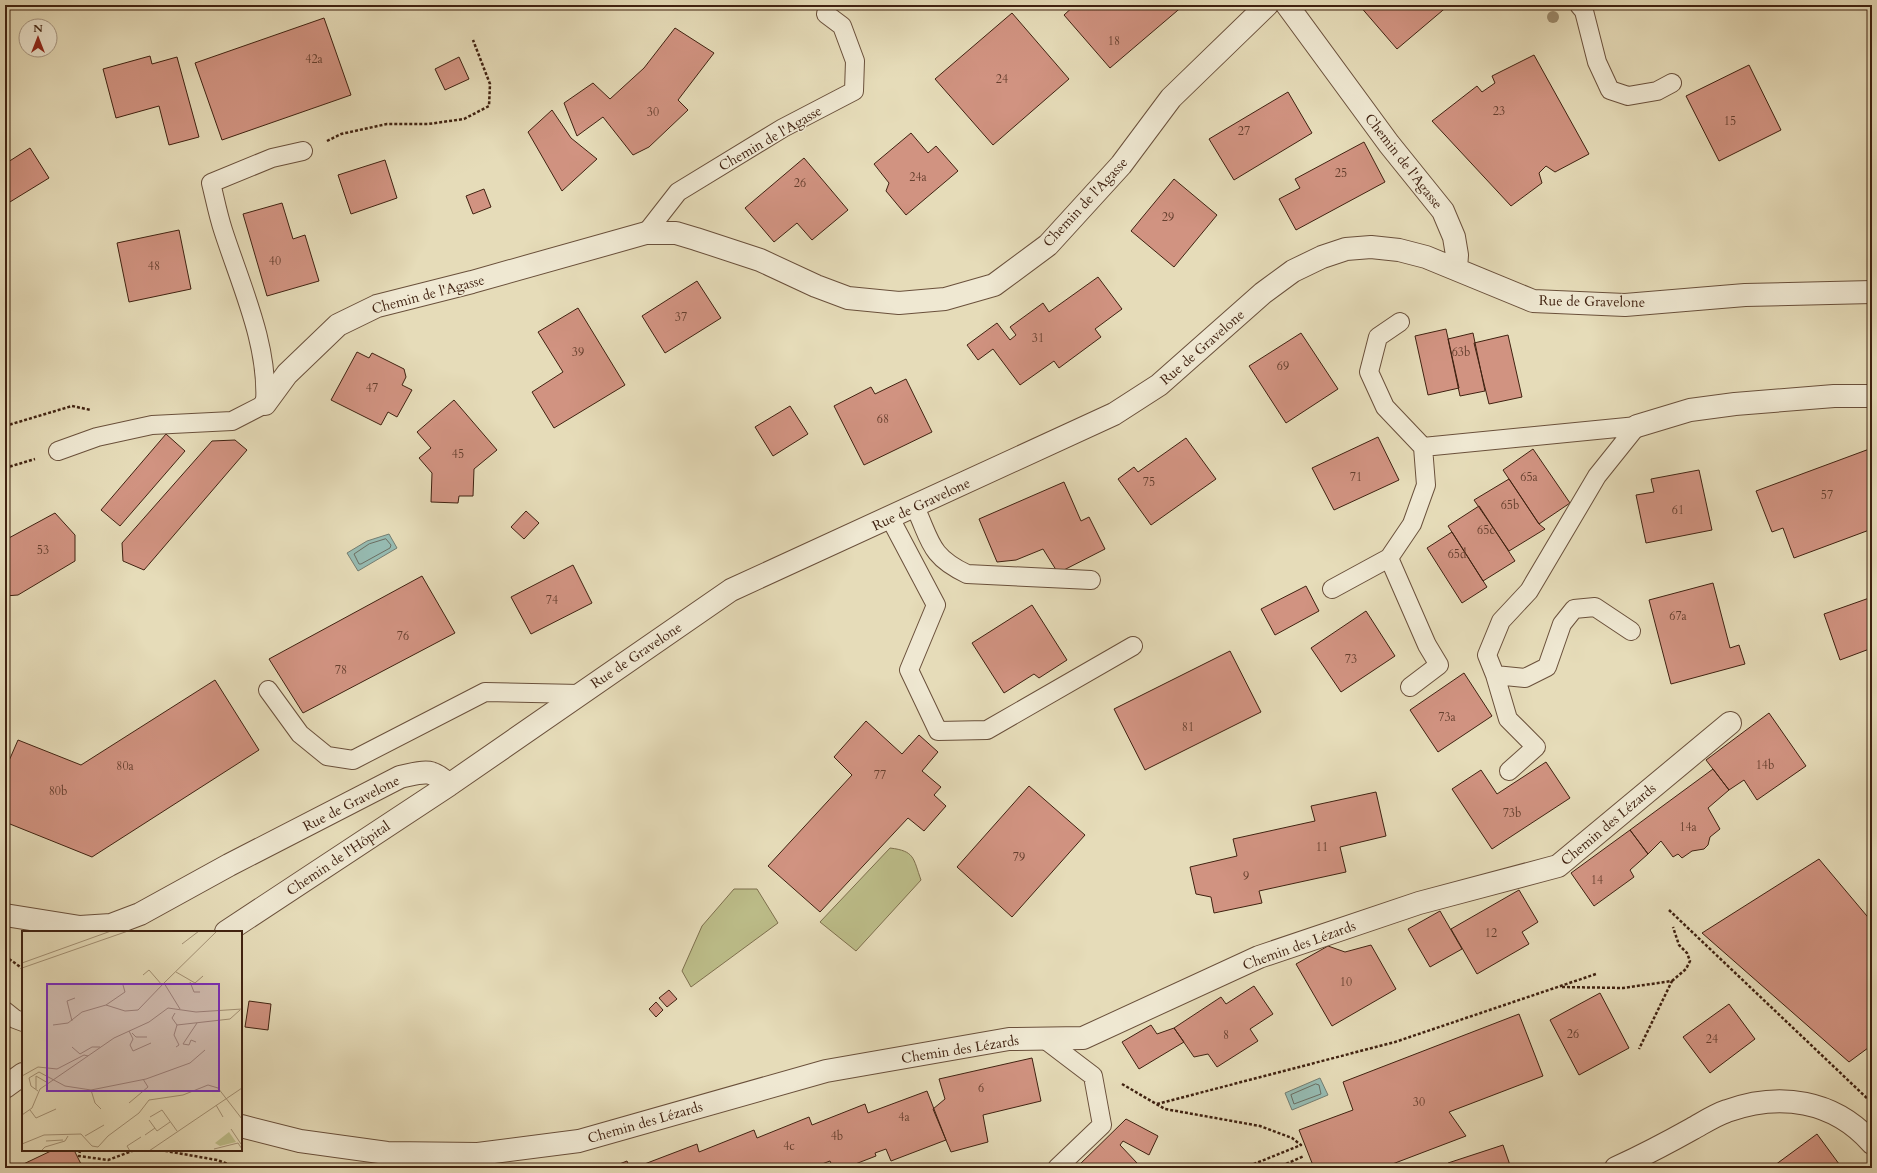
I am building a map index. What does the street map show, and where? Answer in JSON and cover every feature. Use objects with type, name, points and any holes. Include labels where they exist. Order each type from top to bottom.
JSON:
[{"type":"street","name":"Chemin de l'Agasse","points":[[1287,5],[1389,144],[1443,211],[1454,237],[1457,255],[1456,269]]},
{"type":"street","name":"Chemin de l'Agasse","points":[[265,404],[287,374],[338,325],[377,306],[472,282],[646,233],[676,233],[710,243],[760,260],[816,286],[848,298],[899,303],[945,299],[994,285],[1048,245],[1121,165],[1171,98],[1258,8]]},
{"type":"street","name":"Rue de Gravelone","points":[[5,915],[80,927],[111,925],[140,914],[229,865],[400,776],[423,772],[437,774],[449,784],[731,590],[915,507],[1108,417],[1141,398],[1159,385],[1263,293],[1293,271],[1322,257],[1346,249],[1371,247],[1399,250],[1419,255],[1456,269],[1533,301],[1626,305],[1745,295],[1872,292]]},
{"type":"street","points":[[1637,426],[1690,410],[1735,404],[1834,396],[1872,396]]},
{"type":"street","name":"Chemin des Lézards","points":[[242,1126],[300,1141],[388,1153],[478,1161],[579,1141],[826,1071],[1008,1039],[1084,1038],[1259,957],[1419,903],[1558,866],[1730,723]]},
{"type":"street","name":"Chemin de l'Hôpital","points":[[228,931],[449,784]]},
{"type":"street","points":[[1616,1168],[1726,1111],[1759,1102],[1796,1101],[1833,1112],[1862,1132],[1872,1143]]},
{"type":"lane","points":[[1579,5],[1584,11],[1597,62],[1610,90],[1628,96],[1657,91],[1672,83]]},
{"type":"lane","name":"Chemin de l'Agasse","points":[[646,233],[678,192],[783,128],[854,91],[855,61],[842,26],[826,14]]},
{"type":"lane","points":[[265,404],[267,381],[253,317],[223,228],[211,183],[272,158],[303,151]]},
{"type":"lane","points":[[1332,589],[1389,558],[1412,524],[1426,485],[1422,447],[1385,407],[1369,372],[1378,337],[1400,322]]},
{"type":"lane","name":"Chemin de l'Agasse","points":[[58,451],[97,436],[152,425],[232,421],[265,404]]},
{"type":"lane","points":[[1422,447],[1637,426]]},
{"type":"lane","points":[[1509,771],[1536,747],[1508,719],[1488,655],[1501,621],[1529,591],[1597,476],[1637,426]]},
{"type":"lane","points":[[915,507],[934,551],[948,565],[967,574],[1091,580]]},
{"type":"lane","points":[[890,518],[936,605],[909,670],[938,731],[987,730],[1133,646]]},
{"type":"lane","points":[[1389,558],[1427,645],[1439,665],[1410,687]]},
{"type":"lane","points":[[1495,675],[1525,678],[1547,667],[1562,624],[1574,609],[1595,607],[1631,631]]},
{"type":"lane","points":[[268,690],[300,734],[327,756],[353,760],[485,692],[580,694]]},
{"type":"lane","points":[[5,1011],[15,1019],[22,1022]]},
{"type":"lane","points":[[1043,1038],[1093,1076],[1102,1125],[1057,1168]]},
{"type":"path","points":[[303,151],[341,134],[387,124],[428,124],[464,120],[489,106],[490,84],[473,40]]},
{"type":"path","points":[[5,468],[58,451]]},
{"type":"path","points":[[1668,910],[1872,1103]]},
{"type":"path","points":[[1639,1049],[1672,981],[1686,969],[1690,961],[1687,954],[1678,945],[1673,927]]},
{"type":"path","points":[[5,956],[22,968]]},
{"type":"path","points":[[1157,1104],[1396,1042],[1596,974]]},
{"type":"path","points":[[1559,987],[1622,988],[1672,981]]},
{"type":"path","points":[[1093,1076],[1113,1079],[1165,1109],[1260,1126],[1292,1138],[1301,1145],[1244,1168]]},
{"type":"path","points":[[80,1151],[79,1156],[108,1160],[132,1151]]},
{"type":"path","points":[[166,1151],[217,1160],[239,1168]]},
{"type":"path","points":[[1277,1168],[1304,1156]]},
{"type":"green space","points":[[890,848],[904,851],[912,857],[921,880],[856,951],[820,922]]},
{"type":"green space","points":[[734,889],[757,889],[778,923],[691,987],[682,971],[702,926]]},
{"type":"water","points":[[389,534],[397,548],[358,571],[347,553],[367,541]]},
{"type":"water","points":[[1320,1078],[1328,1095],[1292,1110],[1285,1093]]},
{"type":"building","points":[[1075,5],[1184,5],[1110,68],[1064,15]]},
{"type":"building","points":[[1359,5],[1449,5],[1397,49]]},
{"type":"building","points":[[1012,13],[1069,79],[993,145],[935,79]]},
{"type":"building","points":[[324,18],[351,95],[222,140],[195,63]]},
{"type":"building","points":[[675,28],[714,53],[678,100],[688,110],[649,147],[633,155],[603,117],[577,136],[564,103],[593,83],[610,99],[644,68]]},
{"type":"building","points":[[1534,55],[1589,154],[1555,172],[1546,166],[1539,173],[1542,183],[1511,206],[1432,121],[1477,86],[1482,92],[1495,83],[1492,76]]},
{"type":"building","points":[[150,56],[152,64],[177,57],[199,137],[169,145],[159,106],[116,118],[103,69]]},
{"type":"building","points":[[459,57],[469,79],[445,90],[435,69]]},
{"type":"building","points":[[1749,65],[1781,130],[1719,161],[1686,96]]},
{"type":"building","points":[[1288,92],[1312,133],[1234,180],[1209,139]]},
{"type":"building","points":[[552,110],[571,138],[597,159],[562,191],[528,132]]},
{"type":"building","points":[[911,133],[928,153],[936,146],[958,171],[906,215],[886,191],[889,183],[874,164]]},
{"type":"building","points":[[1364,142],[1385,182],[1296,230],[1279,199],[1300,188],[1295,179]]},
{"type":"building","points":[[30,148],[49,178],[5,205],[5,158],[8,162]]},
{"type":"building","points":[[804,158],[848,210],[812,240],[797,223],[774,242],[745,208]]},
{"type":"building","points":[[385,160],[397,198],[351,214],[338,175]]},
{"type":"building","points":[[1174,179],[1217,215],[1174,267],[1131,231]]},
{"type":"building","points":[[484,189],[491,207],[473,214],[466,196]]},
{"type":"building","points":[[282,203],[293,239],[305,235],[319,281],[267,296],[243,214]]},
{"type":"building","points":[[179,230],[191,289],[129,302],[117,243]]},
{"type":"building","points":[[1098,277],[1122,309],[1095,329],[1101,337],[1059,368],[1054,361],[1020,385],[993,349],[978,360],[967,345],[997,323],[1010,340],[1016,335],[1010,327],[1043,303],[1049,312]]},
{"type":"building","points":[[697,281],[721,318],[665,353],[642,316]]},
{"type":"building","points":[[578,308],[625,385],[554,428],[532,392],[563,372],[538,332]]},
{"type":"building","points":[[1446,329],[1459,388],[1428,395],[1415,336]]},
{"type":"building","points":[[1301,333],[1338,389],[1286,423],[1249,366]]},
{"type":"building","points":[[1473,333],[1485,391],[1460,396],[1448,339]]},
{"type":"building","points":[[1508,335],[1522,397],[1489,404],[1474,343]]},
{"type":"building","points":[[357,352],[369,358],[372,353],[404,369],[406,377],[402,385],[412,390],[397,417],[388,412],[381,425],[331,400]]},
{"type":"building","points":[[906,379],[932,432],[864,465],[834,406],[871,387],[875,394]]},
{"type":"building","points":[[454,400],[497,450],[474,469],[473,496],[459,496],[458,503],[431,502],[432,473],[419,458],[431,448],[417,432]]},
{"type":"building","points":[[790,406],[808,434],[773,456],[755,427]]},
{"type":"building","points":[[166,434],[185,451],[120,526],[101,510]]},
{"type":"building","points":[[1378,437],[1399,480],[1334,510],[1312,468]]},
{"type":"building","points":[[1186,438],[1216,479],[1151,525],[1118,479],[1134,467],[1138,472]]},
{"type":"building","points":[[235,440],[247,450],[144,570],[123,561],[122,543],[212,441]]},
{"type":"building","points":[[1872,448],[1872,529],[1794,558],[1783,528],[1772,532],[1756,491]]},
{"type":"building","points":[[1533,449],[1570,503],[1539,524],[1503,470]]},
{"type":"building","points":[[1699,470],[1712,530],[1646,543],[1636,495],[1654,492],[1651,479]]},
{"type":"building","points":[[1509,479],[1539,524],[1545,529],[1509,551],[1474,500]]},
{"type":"building","points":[[1064,482],[1081,521],[1089,517],[1105,549],[1058,573],[1043,549],[1016,560],[997,562],[979,519]]},
{"type":"building","points":[[1479,506],[1515,561],[1483,581],[1448,526]]},
{"type":"building","points":[[526,511],[539,523],[524,539],[511,527]]},
{"type":"building","points":[[55,513],[75,535],[75,561],[18,595],[5,596],[5,536],[7,539]]},
{"type":"building","points":[[1452,532],[1487,587],[1462,603],[1427,548]]},
{"type":"building","points":[[573,565],[592,603],[531,634],[511,597]]},
{"type":"building","points":[[422,576],[455,633],[303,713],[269,659]]},
{"type":"building","points":[[1713,583],[1730,648],[1739,645],[1745,664],[1671,684],[1649,600]]},
{"type":"building","points":[[1306,586],[1319,611],[1275,635],[1261,609]]},
{"type":"building","points":[[1872,597],[1872,648],[1840,660],[1824,614]]},
{"type":"building","points":[[1032,605],[1067,660],[1039,678],[1034,674],[1004,693],[972,643]]},
{"type":"building","points":[[1366,611],[1395,656],[1341,692],[1311,648]]},
{"type":"building","points":[[1230,651],[1261,712],[1145,770],[1114,709]]},
{"type":"building","points":[[1464,673],[1492,716],[1438,752],[1410,710]]},
{"type":"building","points":[[215,680],[259,750],[92,857],[5,822],[5,770],[18,740],[81,765]]},
{"type":"building","points":[[1769,713],[1806,766],[1757,800],[1744,780],[1729,790],[1706,760]]},
{"type":"building","points":[[866,721],[902,754],[919,735],[938,752],[922,771],[941,787],[934,795],[946,806],[924,831],[908,818],[820,912],[768,866],[852,775],[834,757]]},
{"type":"building","points":[[1546,762],[1570,798],[1492,849],[1452,789],[1481,770],[1497,794]]},
{"type":"building","points":[[1713,769],[1729,790],[1708,808],[1720,829],[1710,837],[1708,845],[1704,849],[1692,851],[1682,858],[1678,854],[1673,857],[1661,841],[1648,854],[1630,830]]},
{"type":"building","points":[[1029,786],[1085,835],[1012,917],[957,867]]},
{"type":"building","points":[[1376,792],[1386,836],[1340,847],[1346,872],[1259,891],[1262,903],[1214,913],[1211,897],[1196,894],[1190,867],[1237,856],[1233,839],[1315,821],[1311,806]]},
{"type":"building","points":[[1630,830],[1648,854],[1630,870],[1634,877],[1594,906],[1571,873]]},
{"type":"building","points":[[1819,859],[1872,922],[1872,1045],[1849,1062],[1702,933]]},
{"type":"building","points":[[1519,890],[1538,922],[1522,932],[1529,944],[1477,974],[1451,929]]},
{"type":"building","points":[[1440,911],[1462,949],[1430,967],[1408,929]]},
{"type":"building","points":[[1371,945],[1396,989],[1332,1026],[1296,964],[1328,946],[1345,952]]},
{"type":"building","points":[[1254,986],[1273,1014],[1250,1029],[1258,1041],[1217,1067],[1208,1054],[1194,1057],[1174,1028],[1221,997],[1226,1004]]},
{"type":"building","points":[[669,990],[677,999],[667,1007],[659,998]]},
{"type":"building","points":[[1600,993],[1629,1048],[1579,1075],[1550,1020]]},
{"type":"building","points":[[249,1001],[271,1004],[268,1030],[245,1027]]},
{"type":"building","points":[[656,1002],[663,1010],[656,1017],[649,1009]]},
{"type":"building","points":[[1729,1004],[1755,1039],[1710,1073],[1683,1037]]},
{"type":"building","points":[[1519,1014],[1543,1076],[1449,1112],[1466,1136],[1382,1168],[1314,1168],[1299,1130],[1353,1110],[1343,1082]]},
{"type":"building","points":[[1151,1025],[1157,1034],[1174,1028],[1184,1042],[1139,1069],[1122,1042]]},
{"type":"building","points":[[1032,1058],[1041,1101],[983,1115],[988,1142],[951,1152],[933,1109],[945,1099],[939,1079]]},
{"type":"building","points":[[927,1091],[946,1140],[891,1161],[886,1149],[875,1153],[876,1156],[845,1168],[833,1168],[830,1161],[822,1164],[824,1168],[634,1168],[697,1144],[699,1152],[754,1130],[757,1138],[809,1117],[812,1125],[865,1104],[868,1113]]},
{"type":"building","points":[[1126,1119],[1158,1136],[1149,1155],[1123,1141],[1120,1145],[1137,1163],[1131,1168],[1076,1168]]},
{"type":"building","points":[[1817,1134],[1842,1168],[1771,1168]]},
{"type":"building","points":[[1503,1145],[1511,1168],[1450,1168],[1448,1163]]},
{"type":"building","points":[[51,1151],[74,1151],[83,1168],[15,1168]]},
{"type":"building","points":[[627,1161],[630,1168],[609,1168]]}]
